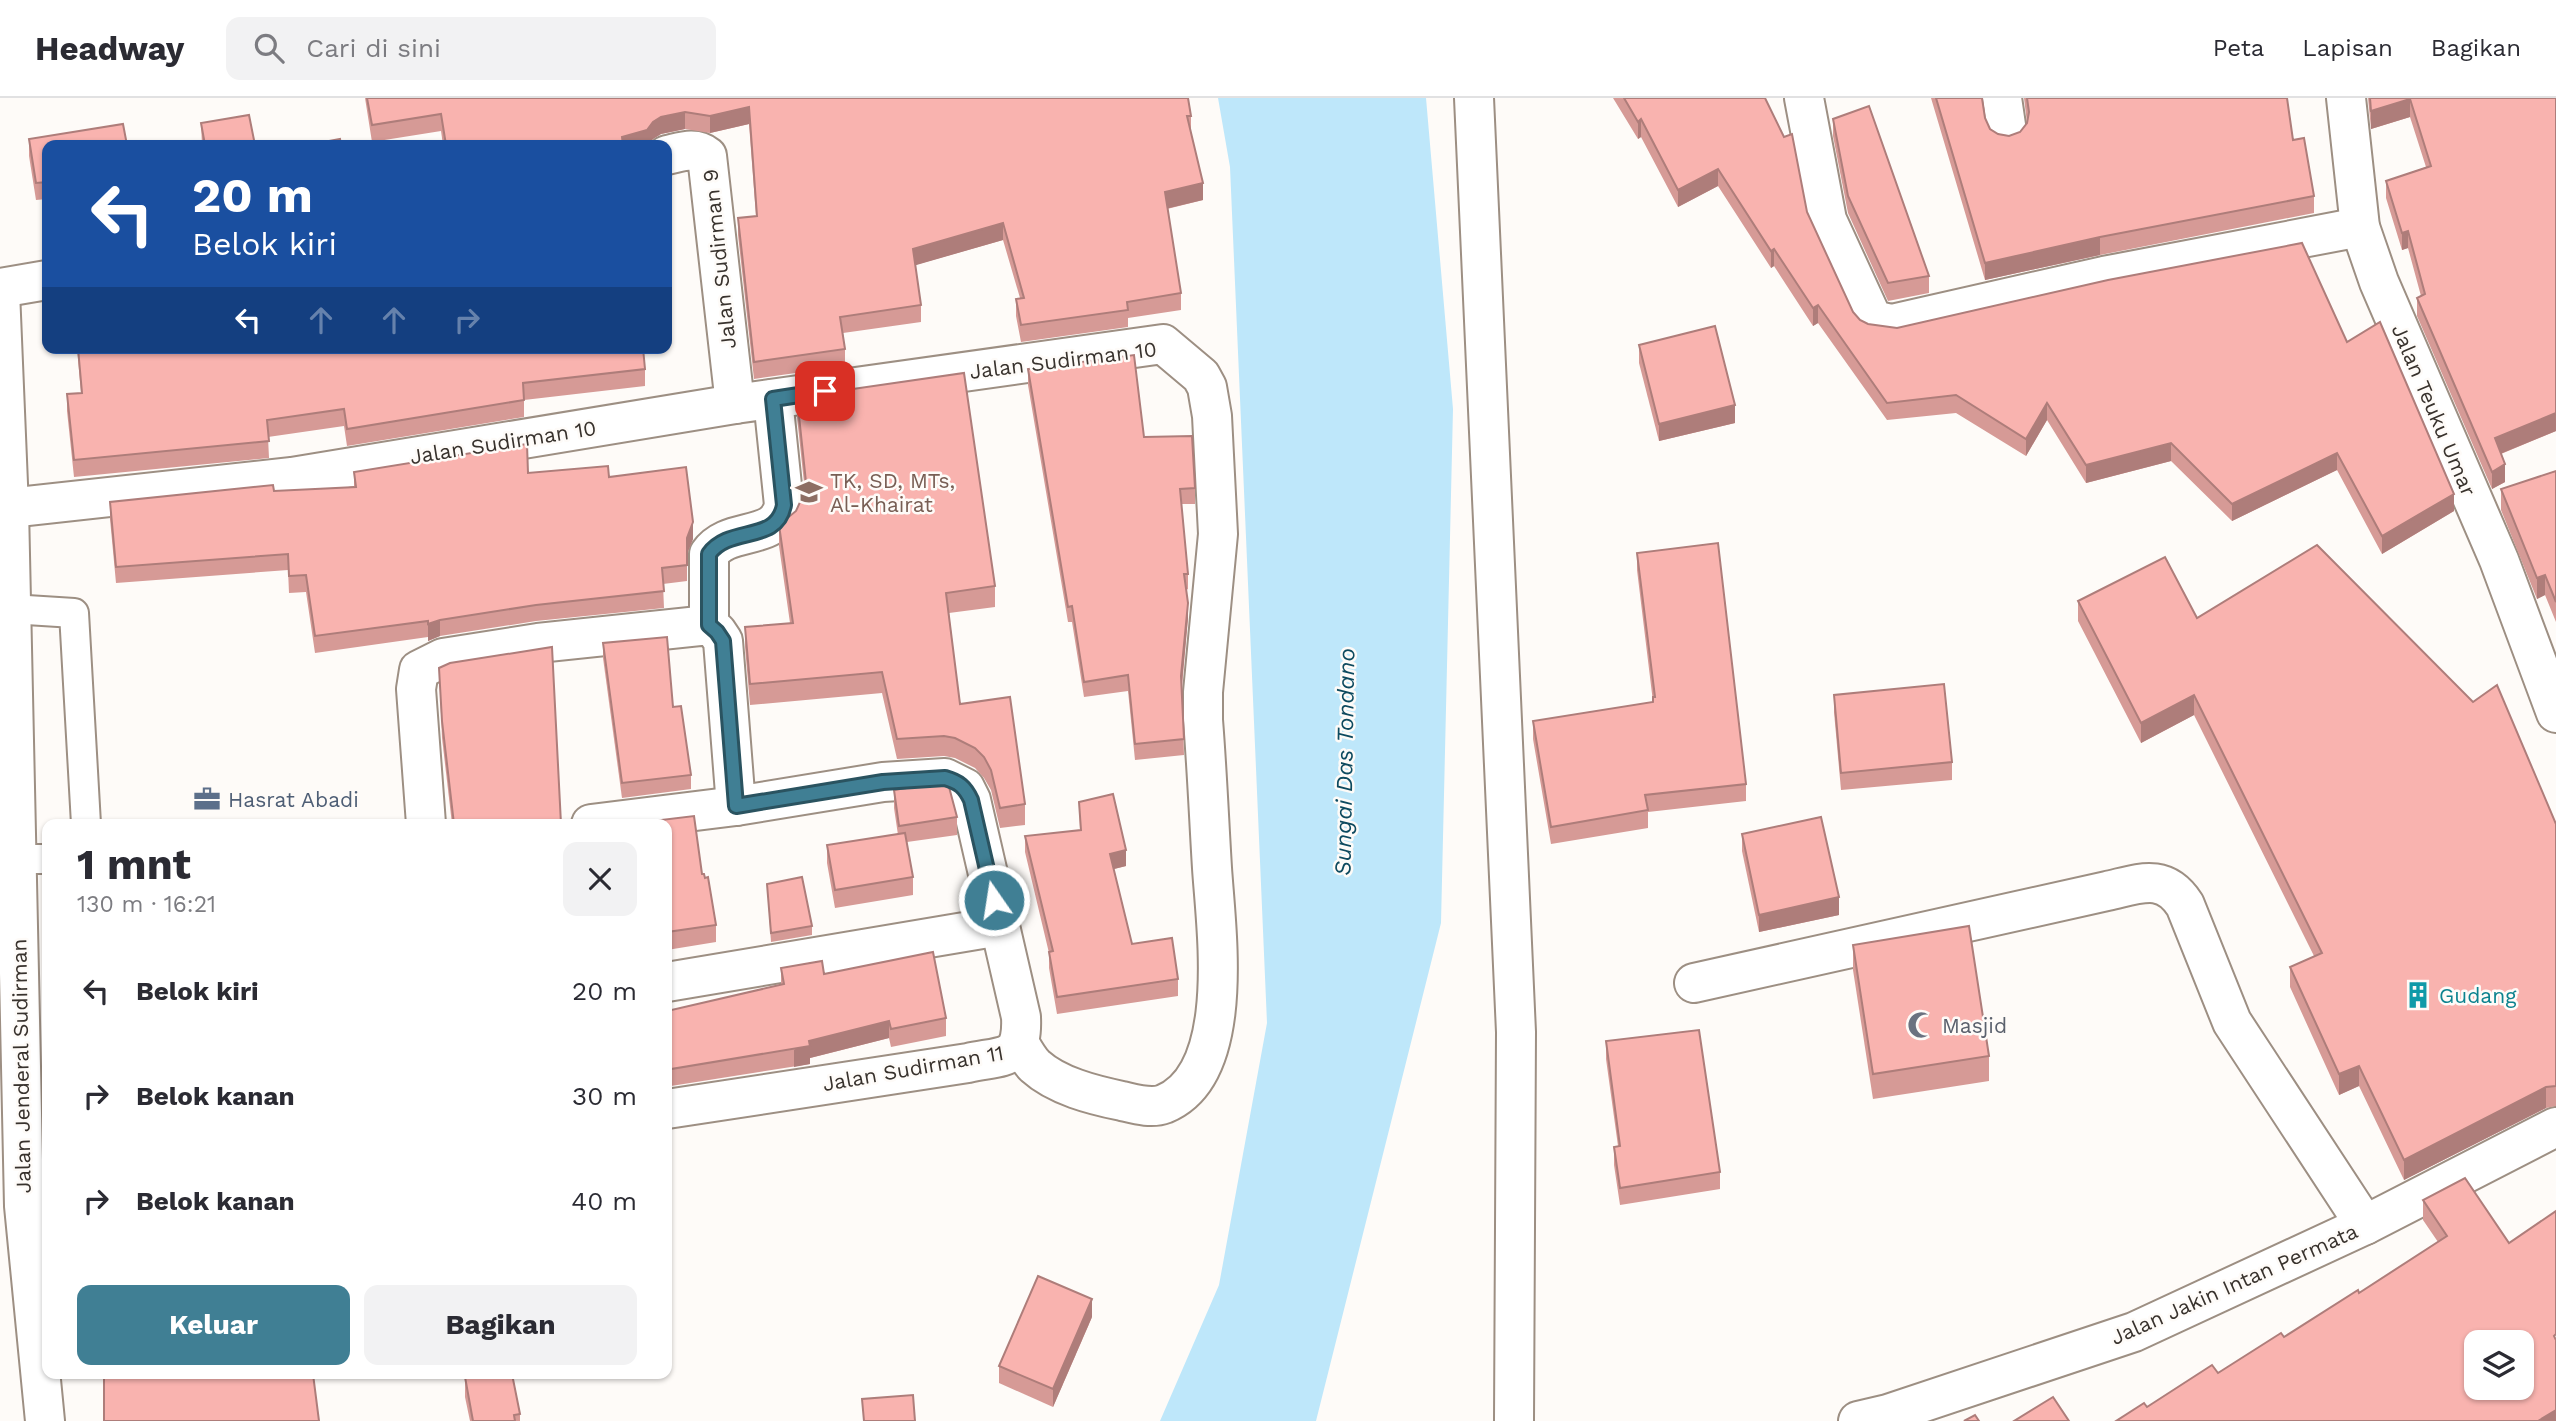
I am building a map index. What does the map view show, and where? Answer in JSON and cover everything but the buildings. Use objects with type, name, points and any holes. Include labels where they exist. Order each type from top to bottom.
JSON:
[{"type":"main road","points":[[1474,98],[1516,1032],[1514,1421]]},
{"type":"main road","points":[[1804,98],[1827,220],[1874,320],[1884,324],[2104,276],[2360,227]]},
{"type":"main road","name":"Jalan Teuku Umar","points":[[2346,98],[2360,227],[2379,282],[2499,560],[2556,713]]},
{"type":"main road","name":"Jalan Sudirman 9","points":[[672,154],[693,150],[701,151],[707,156],[735,404]]},
{"type":"main road","points":[[0,290],[42,281]]},
{"type":"main road","name":"Jalan Jenderal Sudirman","points":[[0,290],[11,609],[32,859],[11,1136],[36,1204],[42,1349]]},
{"type":"main road","name":"Jalan Sudirman 10","points":[[9,508],[292,477],[735,404],[1163,344],[1194,368],[1207,387],[1212,415],[1218,534],[1203,692],[1203,720],[1219,965],[1217,1000],[1206,1056],[1193,1081],[1175,1097],[1163,1105],[1147,1106],[1101,1097],[1054,1079],[1033,1065],[1020,1044]]},
{"type":"main road","points":[[709,625],[709,554],[715,545],[725,539],[766,529],[778,521],[782,513],[784,505],[773,399]]},
{"type":"main road","points":[[426,819],[416,689],[419,670],[425,665],[443,658],[538,643],[709,625],[723,641],[736,806]]},
{"type":"main road","name":"Jalan Sudirman 11","points":[[631,819],[736,806],[883,782],[945,778],[965,788],[971,800],[1021,1017],[1020,1044],[1009,1054],[968,1063],[672,1108]]},
{"type":"main road","points":[[1694,983],[2107,891],[2161,883],[2178,894],[2185,905],[2232,1022],[2365,1225]]},
{"type":"main road","points":[[672,981],[1000,926]]},
{"type":"main road","name":"Jalan Jakin Intan Permata","points":[[1858,1421],[1888,1414],[2134,1332],[2365,1225],[2556,1127]]},
{"type":"main road","name":"Jalan Jenderal Sudirman","points":[[43,1379],[45,1421]]},
{"type":"lane","points":[[11,609],[74,613],[86,819]]},
{"type":"water","name":"Sungai Das Tondano","points":[[1218,98],[1426,98],[1453,409],[1441,923],[1316,1421],[1160,1421],[1219,1285],[1267,1023],[1230,167]]},
{"type":"place","name":"TK, SD, MTs, Al-Khairat","points":[[809,492]]},
{"type":"place","name":"Hasrat Abadi","points":[[207,799]]},
{"type":"place","name":"Gudang","points":[[2418,995]]},
{"type":"place","name":"Masjid","points":[[1921,1025]]},
{"type":"route","points":[[825,391],[773,399],[784,505],[782,513],[778,521],[766,529],[725,539],[715,545],[709,554],[709,625],[723,641],[736,806],[883,782],[945,778],[953,780],[965,788],[971,800],[994,900]]}]
